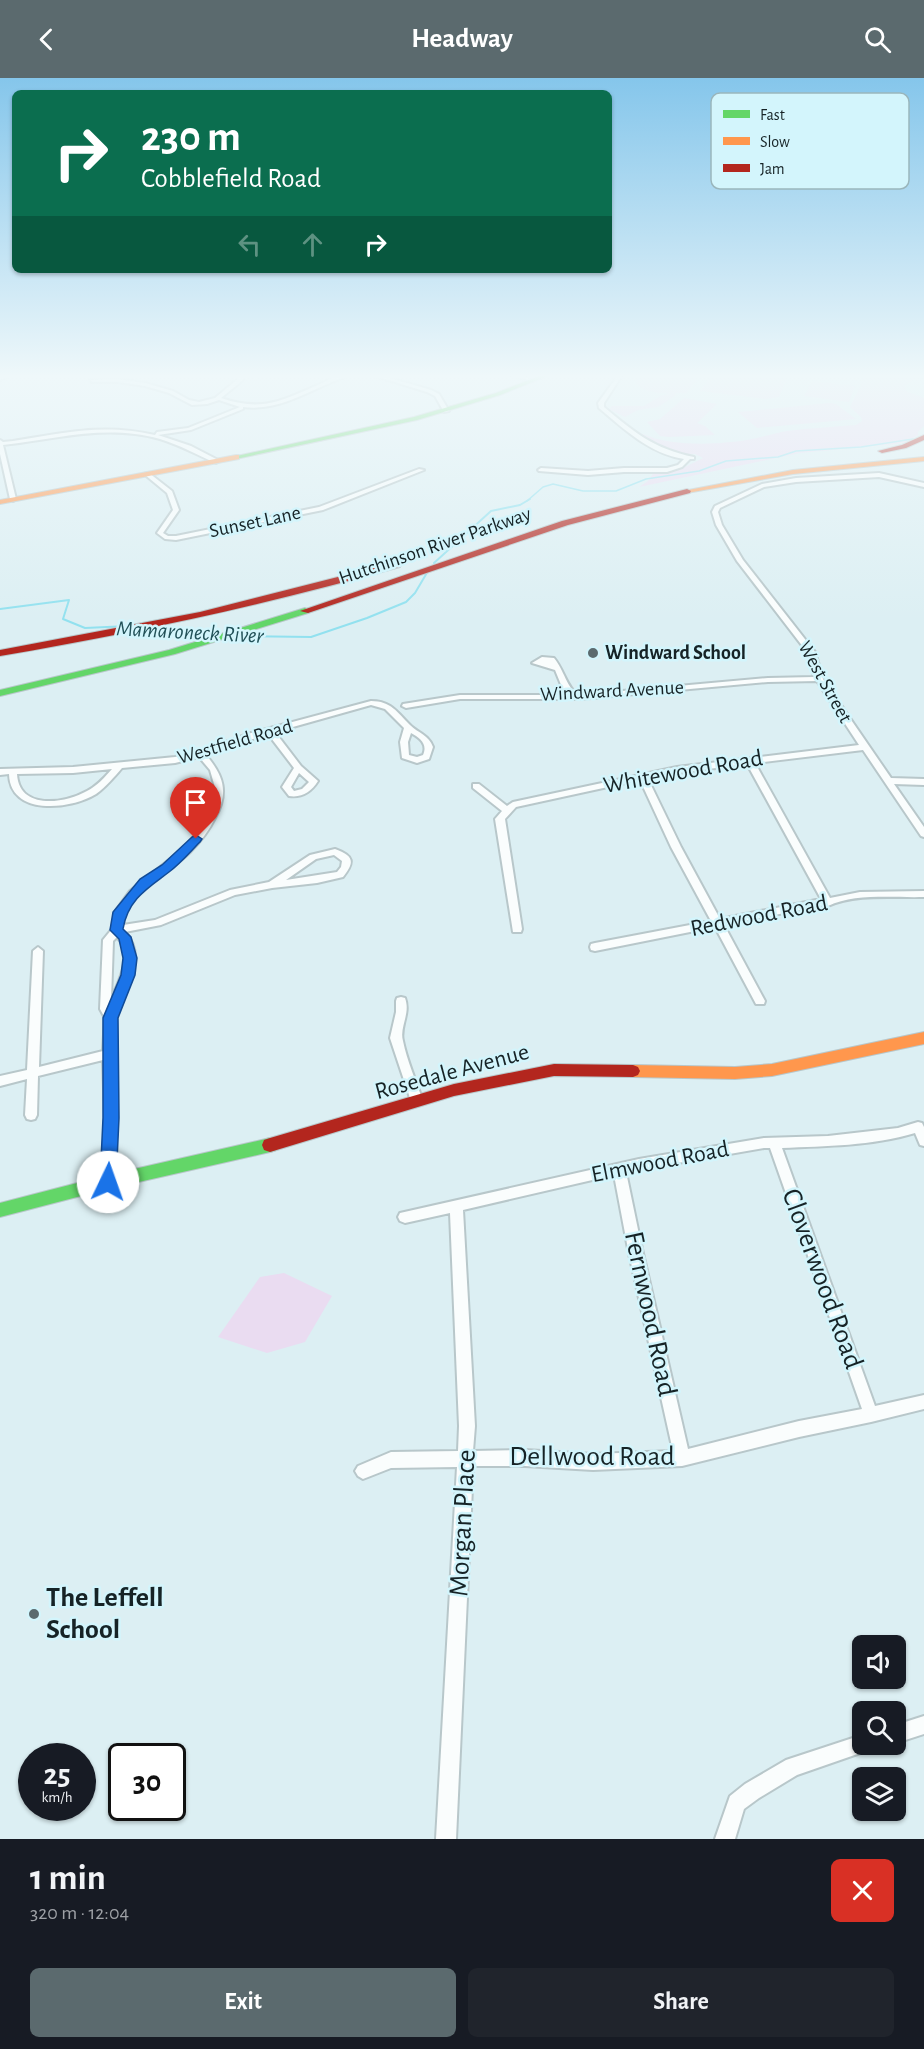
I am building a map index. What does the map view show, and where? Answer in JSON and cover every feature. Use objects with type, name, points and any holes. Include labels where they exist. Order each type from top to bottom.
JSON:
[{"type":"main road","points":[[7,501],[239,456]]},
{"type":"main road","points":[[763,469],[848,456]]},
{"type":"main road","name":"Hutchinson River Parkway","points":[[0,653],[171,623],[293,595],[619,499],[763,469],[868,456]]},
{"type":"main road","name":"Hutchinson River Parkway","points":[[0,693],[207,642],[572,521],[664,496],[763,476],[849,465],[924,460]]},
{"type":"main road","name":"Rosedale Avenue","points":[[0,1210],[108,1182],[278,1143],[454,1090],[555,1070],[735,1072],[772,1070],[924,1038]]},
{"type":"street","points":[[2,456],[7,501]]},
{"type":"street","points":[[206,456],[216,461]]},
{"type":"street","points":[[541,470],[588,473],[668,470],[680,466],[690,458],[683,456]]},
{"type":"street","name":"Sunset Lane","points":[[147,474],[170,492],[175,504],[174,514],[161,528],[162,537],[176,538],[321,509],[421,470]]},
{"type":"street","name":"West Street","points":[[924,485],[893,477],[866,475],[839,479],[796,480],[757,489],[717,507],[715,516],[740,561],[811,652],[819,680],[924,834]]},
{"type":"street","points":[[558,668],[568,692],[575,696]]},
{"type":"street","name":"Windward Avenue","points":[[406,706],[480,696],[620,694],[768,680],[819,680]]},
{"type":"street","name":"Westfield Road","points":[[0,772],[175,760],[201,754],[270,730],[371,703],[385,704],[394,710],[408,728]]},
{"type":"street","points":[[270,730],[298,768]]},
{"type":"street","name":"Whitewood Road","points":[[507,811],[513,806],[643,777],[749,760],[863,747]]},
{"type":"street","points":[[110,1018],[105,1009],[108,940],[117,930],[120,912],[133,893],[187,850],[205,829],[216,809],[220,791],[214,770],[201,754]]},
{"type":"street","points":[[749,760],[828,903]]},
{"type":"street","points":[[13,771],[11,783],[15,792],[24,798],[57,803],[90,794],[120,765]]},
{"type":"street","points":[[643,777],[676,847],[760,1001]]},
{"type":"street","points":[[887,781],[924,782]]},
{"type":"street","points":[[476,786],[507,811],[500,819],[517,929]]},
{"type":"street","points":[[117,930],[157,923],[233,892],[335,877],[346,867],[347,861],[335,852],[313,857],[272,885]]},
{"type":"street","name":"Redwood Road","points":[[595,947],[860,895],[924,894]]},
{"type":"street","points":[[108,1182],[111,1118],[110,1018],[128,975],[130,958],[125,937],[117,930]]},
{"type":"street","points":[[31,1115],[38,951]]},
{"type":"street","points":[[401,1001],[402,1012],[396,1038],[417,1101]]},
{"type":"street","points":[[0,1081],[110,1054]]},
{"type":"street","name":"Elmwood Road","points":[[405,1217],[619,1169],[774,1143],[828,1141],[898,1132],[918,1127],[924,1140]]},
{"type":"street","name":"Cloverwood Road","points":[[774,1143],[871,1415]]},
{"type":"street","name":"Fernwood Road","points":[[619,1169],[634,1249],[647,1297],[682,1458]]},
{"type":"street","name":"Morgan Place","points":[[446,1839],[468,1426],[456,1206]]},
{"type":"street","name":"Dellwood Road","points":[[363,1471],[391,1460],[467,1458],[593,1462],[682,1458],[799,1429],[924,1402]]},
{"type":"street","points":[[906,1731],[924,1725]]},
{"type":"street","points":[[725,1839],[737,1803],[752,1791],[793,1767],[852,1748]]},
{"type":"shaded area","points":[[699,456],[785,456],[639,487],[653,474],[681,469],[703,458]]},
{"type":"shaded area","points":[[284,1273],[332,1296],[305,1342],[267,1353],[218,1337],[260,1277]]},
{"type":"waterway","name":"Mamaroneck River","points":[[528,500],[543,487],[553,484],[583,491],[616,491],[646,479],[699,471],[726,461],[780,456]]},
{"type":"waterway","name":"Mamaroneck River","points":[[434,563],[491,511],[520,505],[528,500]]},
{"type":"waterway","name":"Mamaroneck River","points":[[242,636],[311,637],[367,618],[406,602],[415,593],[428,571]]},
{"type":"waterway","name":"Mamaroneck River","points":[[0,609],[69,600],[63,619],[85,628],[129,626]]},
{"type":"waterway","name":"Mamaroneck River","points":[[150,628],[173,634],[220,634]]},
{"type":"traffic: fast","points":[[0,693],[172,652],[305,611]]},
{"type":"traffic: fast","points":[[0,1210],[108,1182],[270,1145]]},
{"type":"traffic: slow","points":[[0,502],[236,457]]},
{"type":"traffic: slow","points":[[687,491],[793,472],[924,459]]},
{"type":"traffic: slow","points":[[633,1071],[735,1073],[772,1070],[924,1038]]},
{"type":"traffic: jam","points":[[305,611],[565,523],[687,491]]},
{"type":"traffic: jam","points":[[0,653],[200,615],[299,592],[397,565]]},
{"type":"traffic: jam","points":[[270,1145],[454,1090],[554,1070],[633,1071]]},
{"type":"place","name":"Windward School","points":[[593,653]]},
{"type":"place","name":"The Leffell School","points":[[34,1614]]},
{"type":"route","points":[[108,1182],[111,1118],[110,1018],[128,975],[130,958],[125,937],[117,930],[120,912],[144,882],[166,868],[196,839]]}]
